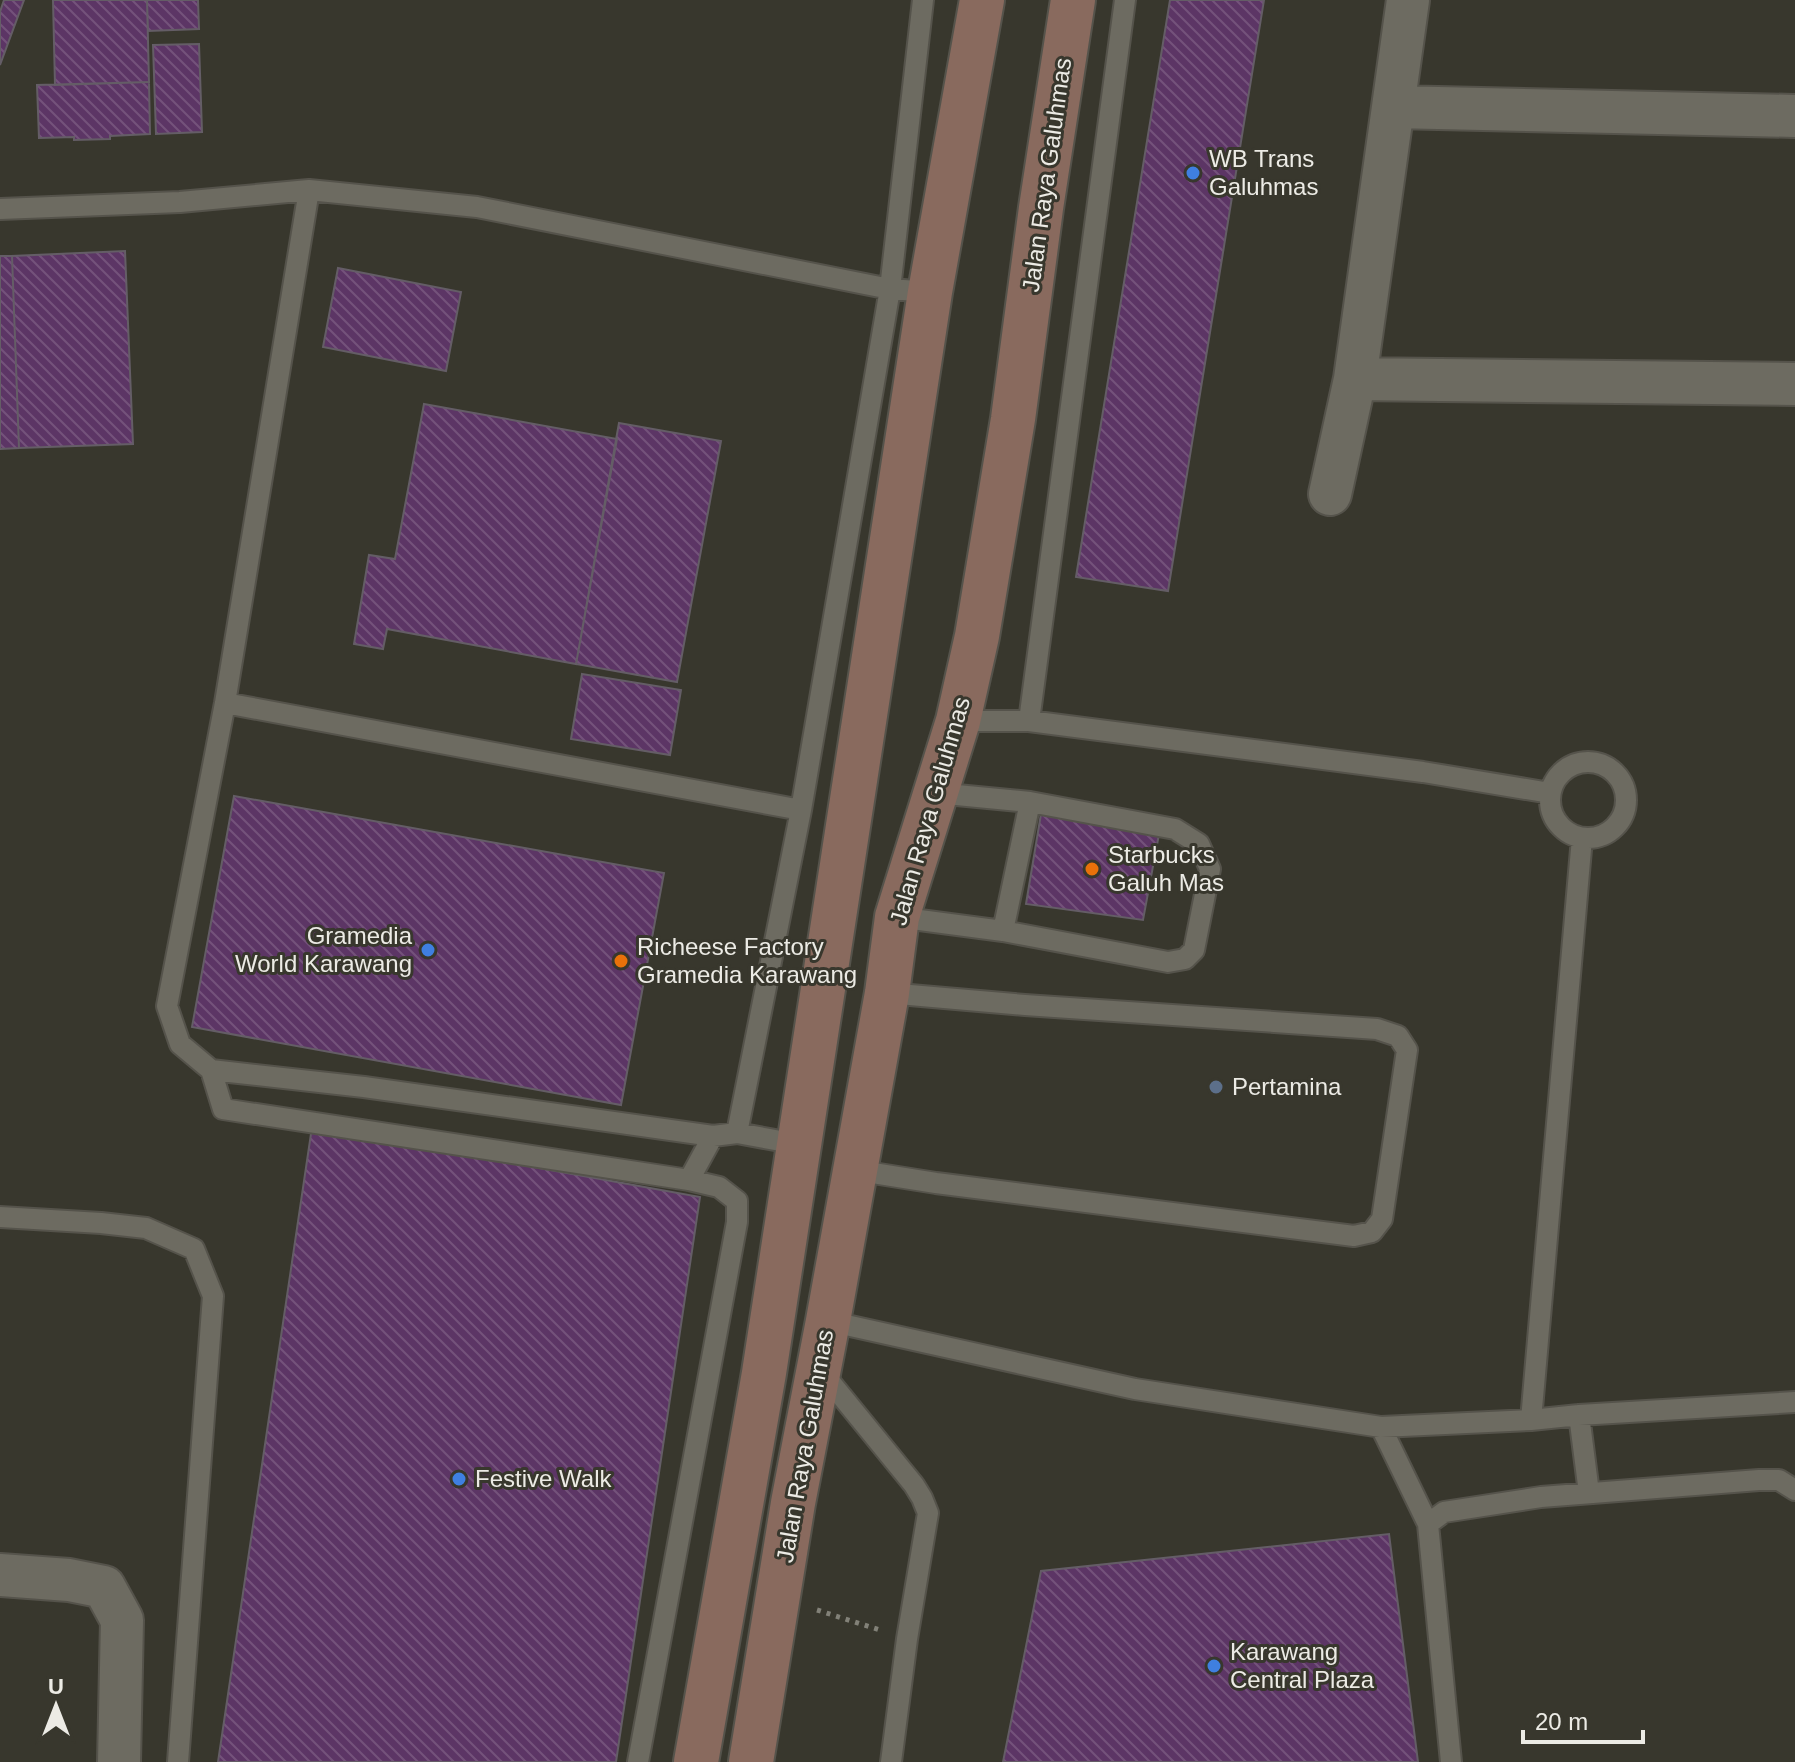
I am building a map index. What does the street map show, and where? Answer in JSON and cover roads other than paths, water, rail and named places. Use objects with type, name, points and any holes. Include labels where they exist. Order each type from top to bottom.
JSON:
[{"type":"main road","points":[[696,1762],[764,1373],[910,291],[982,0]]},
{"type":"main road","name":"Jalan Raya Galuhmas","points":[[751,1762],[793,1503],[887,993],[897,917],[958,721],[977,636],[1013,419],[1073,0]]},
{"type":"street","points":[[1330,494],[1355,379],[1408,0]]},
{"type":"street","points":[[1394,107],[1795,116]]},
{"type":"street","points":[[1355,379],[1795,384]]},
{"type":"street","points":[[0,1575],[69,1580],[104,1587],[122,1620],[119,1762]]},
{"type":"lane","points":[[737,1133],[910,291],[923,0]]},
{"type":"lane","points":[[1029,721],[1125,0]]},
{"type":"lane","points":[[0,209],[180,202],[309,190],[477,207],[910,291]]},
{"type":"lane","points":[[309,190],[225,703],[167,1006],[180,1044],[211,1070],[223,1109],[689,1180],[719,1187],[737,1201],[737,1222],[638,1762]]},
{"type":"lane","points":[[225,703],[801,810]]},
{"type":"lane","points":[[958,721],[1029,721],[1423,772],[1550,793]]},
{"type":"lane","points":[[1580,762],[1595,762],[1619,777],[1626,791],[1626,807],[1621,820],[1610,831],[1597,837],[1582,838],[1568,832],[1557,822],[1551,808],[1550,793],[1556,779],[1566,768],[1580,762]]},
{"type":"lane","points":[[897,917],[1003,931],[1168,962],[1185,959],[1194,950],[1210,869],[1199,844],[1175,829],[1030,802],[936,793]]},
{"type":"lane","points":[[1003,931],[1030,802]]},
{"type":"lane","points":[[1531,1420],[1582,838]]},
{"type":"lane","points":[[854,1170],[1354,1236],[1372,1232],[1382,1219],[1407,1050],[1398,1036],[1377,1029],[887,993]]},
{"type":"lane","points":[[211,1070],[364,1087],[713,1136],[737,1133],[797,1144]]},
{"type":"lane","points":[[689,1180],[713,1136]]},
{"type":"lane","points":[[0,1217],[146,1228],[194,1249],[213,1296],[178,1762]]},
{"type":"lane","points":[[828,1321],[1135,1389],[1381,1427],[1795,1402]]},
{"type":"lane","points":[[819,1368],[914,1485],[928,1513],[891,1762]]},
{"type":"lane","points":[[1579,1415],[1589,1493]]},
{"type":"lane","points":[[1381,1427],[1428,1524],[1451,1762]]},
{"type":"lane","points":[[1428,1524],[1444,1512],[1541,1497],[1759,1480],[1779,1480],[1795,1490]]},
{"type":"place","name":"WB Trans Galuhmas","points":[[1193,173]]},
{"type":"place","name":"Starbucks Galuh Mas","points":[[1092,869]]},
{"type":"place","name":"Gramedia World Karawang","points":[[428,950]]},
{"type":"place","name":"Richeese Factory Gramedia Karawang","points":[[621,961]]},
{"type":"place","name":"Pertamina","points":[[1216,1087]]},
{"type":"place","name":"Festive Walk","points":[[459,1479]]},
{"type":"place","name":"Karawang Central Plaza","points":[[1214,1666]]}]
